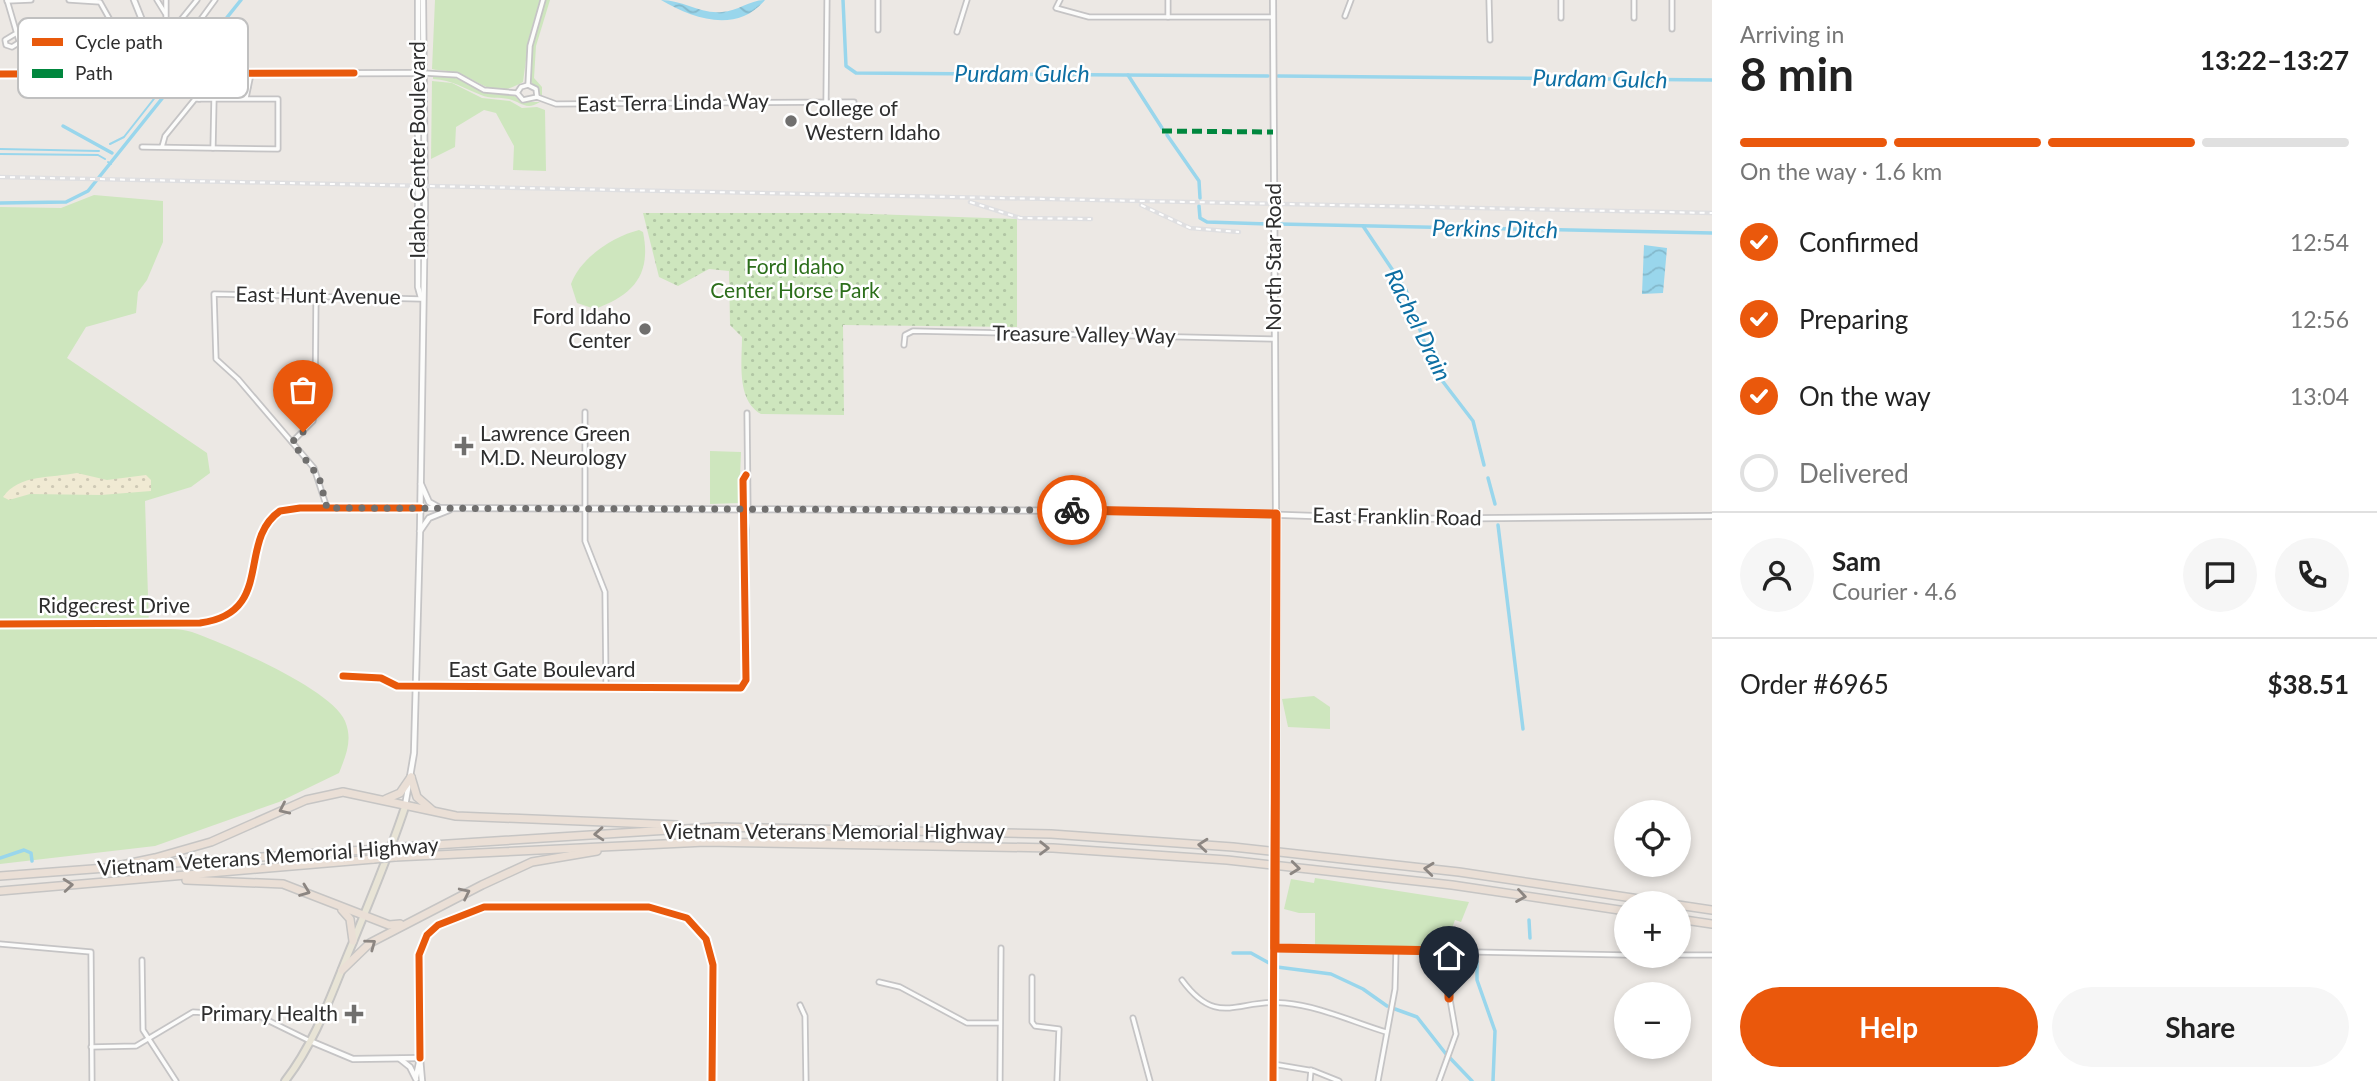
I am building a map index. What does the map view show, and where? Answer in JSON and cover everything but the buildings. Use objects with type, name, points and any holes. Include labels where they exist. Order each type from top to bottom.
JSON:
[{"type":"highway","points":[[380,798],[396,796],[411,777]]},
{"type":"highway","points":[[411,777],[419,801],[439,814]]},
{"type":"highway","points":[[103,869],[211,842],[321,795],[343,792],[380,798],[405,807],[439,814],[716,827]]},
{"type":"highway","name":"Vietnam Veterans Memorial Highway","points":[[0,876],[716,827],[1051,834],[1174,842],[1460,872],[1614,895]]},
{"type":"highway","name":"Vietnam Veterans Memorial Highway","points":[[0,891],[373,859],[705,842],[1039,848],[1158,854],[1452,885],[1614,909]]},
{"type":"highway","points":[[342,970],[370,943],[404,923],[532,862],[632,845]]},
{"type":"highway","points":[[140,880],[267,881],[303,889],[389,925],[404,923]]},
{"type":"highway","points":[[333,903],[350,919],[353,941]]},
{"type":"highway","points":[[1691,907],[1712,910]]},
{"type":"highway","points":[[1691,921],[1712,924]]},
{"type":"main road","points":[[134,0],[141,18]]},
{"type":"main road","name":"Idaho Center Boulevard","points":[[405,807],[411,777],[416,687],[420,532],[421,299],[425,204],[421,0]]},
{"type":"main road","name":"North Star Road","points":[[1272,0],[1276,514],[1273,1081]]},
{"type":"main road","points":[[248,73],[421,73]]},
{"type":"main road","points":[[0,74],[18,74]]},
{"type":"main road","points":[[420,480],[429,502],[442,509]]},
{"type":"main road","name":"East Franklin Road","points":[[420,508],[1167,511],[1542,519],[1712,516]]},
{"type":"main road","points":[[420,532],[429,518],[451,509]]},
{"type":"main road","name":"East Gate Boulevard","points":[[416,687],[743,686],[745,510]]},
{"type":"main road","points":[[285,1081],[310,1041],[342,970],[405,807]]},
{"type":"main road","points":[[310,1041],[353,1059],[420,1058]]},
{"type":"main road","points":[[400,1058],[410,1067],[415,1080]]},
{"type":"main road","points":[[415,1080],[420,1058]]},
{"type":"main road","points":[[420,1058],[422,1081]]},
{"type":"street","points":[[18,39],[7,0],[31,0]]},
{"type":"street","points":[[69,0],[100,2],[108,18]]},
{"type":"street","points":[[158,0],[165,13]]},
{"type":"street","points":[[166,0],[166,18]]},
{"type":"street","points":[[183,18],[197,0]]},
{"type":"street","points":[[201,18],[215,0]]},
{"type":"street","points":[[528,85],[534,28],[543,0]]},
{"type":"street","points":[[826,102],[827,0]]},
{"type":"street","points":[[878,0],[878,30]]},
{"type":"street","points":[[957,32],[967,0]]},
{"type":"street","points":[[1060,0],[1056,8],[1089,17],[1273,17]]},
{"type":"street","points":[[1168,0],[1168,17]]},
{"type":"street","points":[[1345,16],[1351,0]]},
{"type":"street","points":[[1489,0],[1490,40]]},
{"type":"street","points":[[1561,0],[1561,18]]},
{"type":"street","points":[[1634,0],[1634,18]]},
{"type":"street","points":[[1672,0],[1672,29]]},
{"type":"street","points":[[15,34],[5,40],[6,45],[12,47],[18,43]]},
{"type":"street","points":[[248,73],[248,87]]},
{"type":"street","points":[[421,73],[457,75],[484,90],[517,93],[523,100],[537,97],[536,89],[528,85],[521,86],[517,93]]},
{"type":"street","name":"East Terra Linda Way","points":[[537,97],[556,104],[854,102]]},
{"type":"street","points":[[142,147],[278,149],[278,99],[199,99],[190,102],[165,135],[162,147]]},
{"type":"street","points":[[213,148],[214,99]]},
{"type":"street","name":"East Hunt Avenue","points":[[292,442],[238,379],[216,359],[214,294],[421,299]]},
{"type":"street","points":[[316,297],[315,411],[313,421],[292,442],[319,477],[327,508]]},
{"type":"street","name":"Treasure Valley Way","points":[[904,345],[905,335],[913,331],[1274,338]]},
{"type":"street","points":[[585,412],[586,547],[605,592],[606,688]]},
{"type":"street","points":[[745,510],[743,480],[746,475],[747,413]]},
{"type":"street","name":"East Franklin Road","points":[[327,508],[420,508]]},
{"type":"street","name":"Ridgecrest Drive","points":[[0,624],[190,624],[215,620],[238,607],[248,594],[263,531],[270,520],[286,510],[327,508]]},
{"type":"street","name":"East Gate Boulevard","points":[[343,676],[381,678],[397,686],[416,687]]},
{"type":"street","points":[[420,1058],[419,955],[427,935],[438,925],[484,907],[648,907],[676,913],[701,930],[706,939],[713,965],[712,1081]]},
{"type":"street","points":[[0,944],[91,952],[92,1081]]},
{"type":"street","points":[[1000,1081],[1001,948]]},
{"type":"street","points":[[1275,948],[1614,955]]},
{"type":"street","points":[[1378,1081],[1395,989],[1396,950]]},
{"type":"street","points":[[1439,1081],[1456,1034],[1449,998],[1449,951]]},
{"type":"street","points":[[1691,955],[1712,955]]},
{"type":"street","points":[[142,960],[143,1030],[176,1081]]},
{"type":"street","points":[[1032,977],[1034,1026],[1059,1029],[1057,1081]]},
{"type":"street","points":[[1182,980],[1195,997],[1219,1009],[1275,1003],[1314,1010],[1386,1032]]},
{"type":"street","points":[[879,982],[900,987],[967,1023],[1000,1023]]},
{"type":"street","points":[[800,1005],[805,1016],[806,1081]]},
{"type":"street","points":[[91,1047],[136,1046],[182,1016],[201,1012],[262,1017],[310,1041]]},
{"type":"street","points":[[1133,1018],[1150,1081]]},
{"type":"street","points":[[1273,1064],[1311,1070],[1339,1081]]},
{"type":"street","points":[[1310,1081],[1311,1070]]},
{"type":"green space","points":[[435,0],[540,0],[529,38],[523,82],[504,89],[490,89],[457,73],[432,69]]},
{"type":"green space","points":[[546,0],[550,0],[536,46],[534,78],[542,87],[542,97],[530,79],[529,61]]},
{"type":"green space","points":[[433,76],[455,78],[490,94],[513,95],[522,102],[540,102],[527,106],[509,99],[484,96],[452,83],[433,79]]},
{"type":"green space","points":[[432,81],[452,83],[482,98],[510,101],[522,108],[537,107],[545,110],[546,171],[513,170],[514,146],[496,113],[484,110],[456,127],[455,147],[431,159]]},
{"type":"green space","points":[[94,195],[163,201],[163,242],[147,280],[138,292],[136,313],[86,327],[67,358],[207,453],[210,473],[191,487],[145,501],[149,628],[192,632],[252,657],[300,682],[336,708],[345,721],[348,747],[339,773],[279,802],[155,846],[0,864],[0,207],[61,208]]},
{"type":"green space","name":"Ford Idaho Center Horse Park","points":[[643,213],[842,213],[1017,219],[1017,327],[843,325],[844,415],[761,414],[753,408],[744,390],[741,368],[742,337],[730,325],[729,271],[709,269],[678,286],[659,277]]},
{"type":"green space","points":[[639,230],[643,232],[645,247],[642,272],[636,282],[619,297],[595,309],[577,303],[571,284],[582,265],[599,249],[619,237]]},
{"type":"green space","points":[[710,451],[741,452],[739,503],[710,504]]},
{"type":"green space","points":[[1314,696],[1330,707],[1330,729],[1288,727],[1282,699]]},
{"type":"green space","points":[[1315,878],[1469,902],[1461,922],[1455,920],[1445,947],[1315,945],[1315,913],[1284,909],[1291,879],[1314,883]]},
{"type":"sand","points":[[77,473],[107,480],[146,475],[151,480],[151,491],[101,495],[30,494],[9,500],[3,497],[18,484],[27,481]]},
{"type":"water","points":[[661,0],[714,12],[728,11],[765,0],[754,11],[741,17],[714,20],[687,13]]},
{"type":"water","points":[[1644,245],[1667,248],[1663,293],[1642,294]]},
{"type":"waterway","points":[[227,18],[241,0]]},
{"type":"waterway","name":"Purdam Gulch","points":[[843,0],[846,66],[856,73],[1268,76]]},
{"type":"waterway","name":"Perkins Ditch","points":[[1128,75],[1162,128]]},
{"type":"waterway","name":"Purdam Gulch","points":[[1278,76],[1712,80]]},
{"type":"waterway","points":[[110,144],[124,137],[155,98]]},
{"type":"waterway","points":[[0,203],[66,202],[88,191],[162,98]]},
{"type":"waterway","points":[[63,126],[112,153]]},
{"type":"waterway","name":"Perkins Ditch","points":[[1167,135],[1199,181],[1200,198]]},
{"type":"waterway","points":[[0,149],[99,151]]},
{"type":"waterway","points":[[0,154],[98,155],[105,159]]},
{"type":"waterway","name":"Perkins Ditch","points":[[1199,206],[1200,218],[1207,222],[1268,224]]},
{"type":"waterway","name":"Perkins Ditch","points":[[1279,224],[1712,233]]},
{"type":"waterway","name":"Rachel Drain","points":[[1363,226],[1406,290],[1434,370],[1473,421],[1484,465]]},
{"type":"waterway","name":"Rachel Drain","points":[[1488,478],[1495,504]]},
{"type":"waterway","name":"Rachel Drain","points":[[1498,525],[1523,729]]},
{"type":"waterway","points":[[0,858],[24,850],[31,853],[32,861]]},
{"type":"waterway","name":"Rachel Drain","points":[[1529,920],[1530,938]]},
{"type":"waterway","points":[[1233,953],[1251,953],[1269,963]]},
{"type":"waterway","name":"Rachel Drain","points":[[1471,958],[1477,961],[1477,980],[1495,1031],[1493,1081]]},
{"type":"waterway","points":[[1277,967],[1331,974],[1363,989],[1387,1006]]},
{"type":"waterway","points":[[1395,1009],[1417,1017],[1446,1054]]},
{"type":"waterway","points":[[1450,1058],[1472,1081]]},
{"type":"railway","points":[[0,177],[1712,213]]},
{"type":"railway","points":[[970,202],[1020,218],[1091,219]]},
{"type":"railway","points":[[1141,205],[1190,228],[1239,232]]},
{"type":"marked path","points":[[1162,131],[1273,132]]},
{"type":"cycle path","points":[[248,73],[354,73]]},
{"type":"cycle path","points":[[0,74],[18,74]]},
{"type":"cycle path","points":[[343,676],[381,678],[397,686],[741,688],[746,680],[743,480],[746,475]]},
{"type":"cycle path","points":[[0,624],[200,623],[223,617],[238,606],[247,591],[260,540],[267,524],[280,511],[300,508],[420,508]]},
{"type":"cycle path","points":[[1273,1081],[1276,514]]},
{"type":"cycle path","points":[[420,1058],[419,955],[427,935],[438,925],[484,907],[649,907],[687,918],[706,939],[713,965],[712,1081]]},
{"type":"way so far","points":[[303,432],[292,442],[319,477],[327,508],[995,512],[1072,510]]},
{"type":"place","name":"College of Western Idaho","points":[[791,121]]},
{"type":"place","name":"Ford Idaho Center","points":[[645,329]]},
{"type":"place","name":"Lawrence Green M.D. Neurology","points":[[464,446]]},
{"type":"place","name":"Primary Health","points":[[354,1014]]},
{"type":"route","points":[[1072,510],[1276,514],[1273,878],[1275,948],[1449,951],[1449,998]]}]
